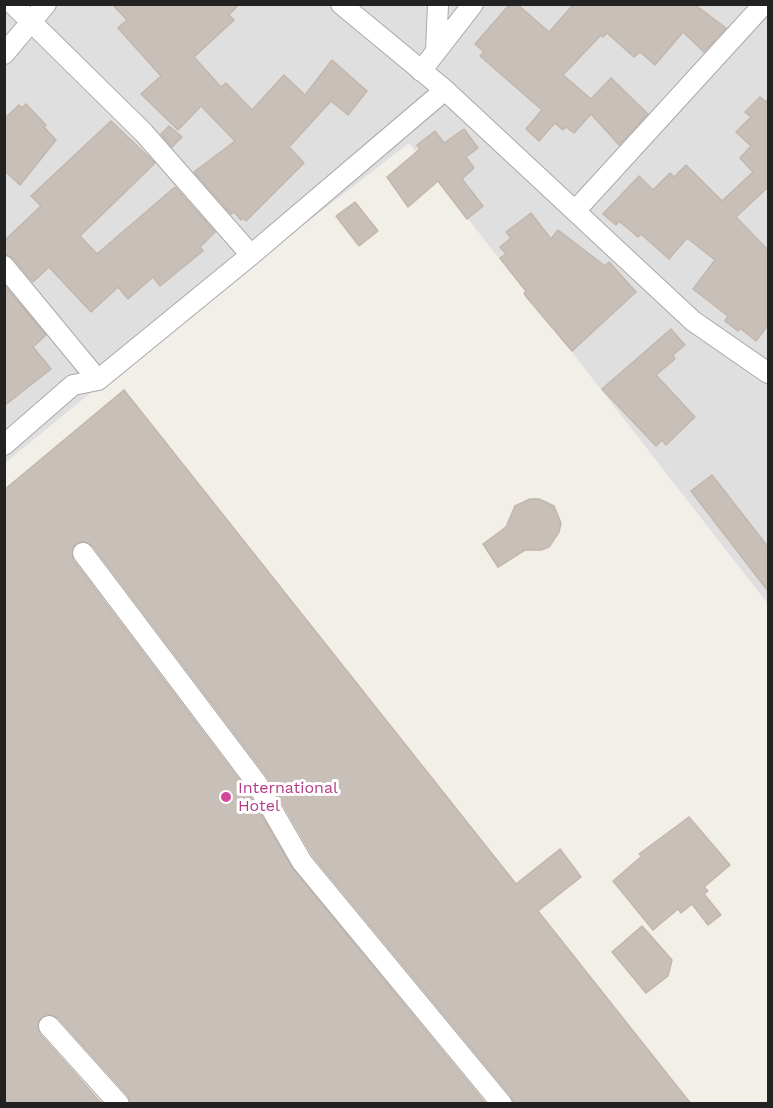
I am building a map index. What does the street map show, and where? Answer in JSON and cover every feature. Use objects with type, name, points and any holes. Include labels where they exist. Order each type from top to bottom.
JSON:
[{"type":"street","points":[[13,4],[144,133],[251,255]]},
{"type":"street","points":[[4,54],[32,24],[46,4]]},
{"type":"street","points":[[341,4],[445,90],[693,321],[768,373]]},
{"type":"street","points":[[436,51],[438,4]]},
{"type":"street","points":[[421,70],[472,4]]},
{"type":"street","points":[[575,211],[764,4]]},
{"type":"street","points":[[4,445],[73,385],[98,380],[251,255],[445,90]]},
{"type":"street","points":[[4,267],[98,380]]},
{"type":"street","points":[[83,554],[256,782],[303,862],[502,1104]]},
{"type":"street","points":[[49,1026],[119,1104]]},
{"type":"shaded area","points":[[5,5],[768,5],[768,604],[409,143],[143,350],[5,463]]},
{"type":"building","points":[[112,4],[239,4],[229,15],[234,20],[194,57],[221,87],[226,83],[252,110],[284,75],[305,95],[332,60],[367,91],[348,115],[331,101],[289,147],[304,163],[246,221],[244,218],[241,220],[234,212],[231,214],[194,172],[235,141],[201,106],[178,130],[141,94],[161,76],[118,28],[127,20]]},
{"type":"building","points":[[510,4],[517,4],[549,32],[574,4],[694,4],[726,28],[704,52],[683,32],[655,65],[640,52],[634,57],[607,33],[603,37],[601,35],[563,75],[591,99],[611,78],[648,114],[619,145],[591,114],[574,133],[566,127],[563,130],[555,123],[539,141],[526,129],[542,110],[480,56],[484,52],[475,44]]},
{"type":"building","points":[[760,97],[766,102],[768,99],[768,187],[736,217],[768,250],[768,325],[756,341],[740,328],[738,331],[725,321],[728,316],[693,289],[715,260],[687,238],[669,259],[641,234],[638,237],[619,221],[616,225],[603,214],[639,176],[653,190],[670,173],[674,177],[686,165],[722,201],[753,172],[740,158],[751,146],[736,132],[751,117],[745,112]]},
{"type":"building","points":[[26,104],[46,125],[44,127],[56,140],[20,185],[4,170],[4,119],[19,105],[22,108]]},
{"type":"building","points":[[111,121],[155,163],[80,236],[97,254],[175,187],[215,232],[200,247],[203,251],[160,286],[153,277],[128,299],[118,287],[91,312],[49,267],[33,282],[13,258],[4,254],[4,241],[41,206],[31,196]]},
{"type":"building","points":[[169,126],[182,137],[172,147],[161,134]]},
{"type":"building","points":[[464,129],[478,148],[466,157],[474,168],[462,179],[483,206],[467,219],[438,181],[408,207],[387,177],[420,149],[417,145],[435,131],[444,143]]},
{"type":"building","points":[[355,202],[378,231],[359,246],[336,216]]},
{"type":"building","points":[[531,213],[551,239],[558,230],[605,266],[609,262],[636,292],[572,351],[524,294],[526,291],[500,258],[506,254],[500,247],[511,238],[506,232]]},
{"type":"building","points":[[4,285],[46,335],[33,347],[51,369],[4,406]]},
{"type":"building","points":[[671,329],[685,345],[673,355],[675,359],[656,375],[695,417],[666,445],[662,440],[656,446],[602,389]]},
{"type":"building","name":"International Hotel","points":[[124,390],[516,884],[560,849],[581,877],[538,911],[691,1104],[514,1104],[511,1096],[312,855],[266,775],[93,546],[82,541],[72,548],[73,560],[246,789],[293,869],[486,1104],[131,1104],[128,1096],[58,1018],[47,1014],[38,1022],[40,1034],[102,1104],[4,1104],[4,490]]},
{"type":"building","points":[[712,475],[768,547],[768,591],[691,491]]},
{"type":"building","points":[[530,499],[539,499],[554,506],[561,523],[559,532],[549,547],[541,550],[525,550],[498,567],[483,544],[506,527],[515,506]]},
{"type":"building","points":[[689,817],[730,865],[704,887],[708,891],[704,894],[721,915],[708,925],[692,904],[681,913],[678,909],[653,930],[613,881],[642,856],[639,854]]},
{"type":"building","points":[[642,926],[672,960],[668,976],[646,993],[612,952]]},
{"type":"place","name":"International Hotel","points":[[226,797]]}]
